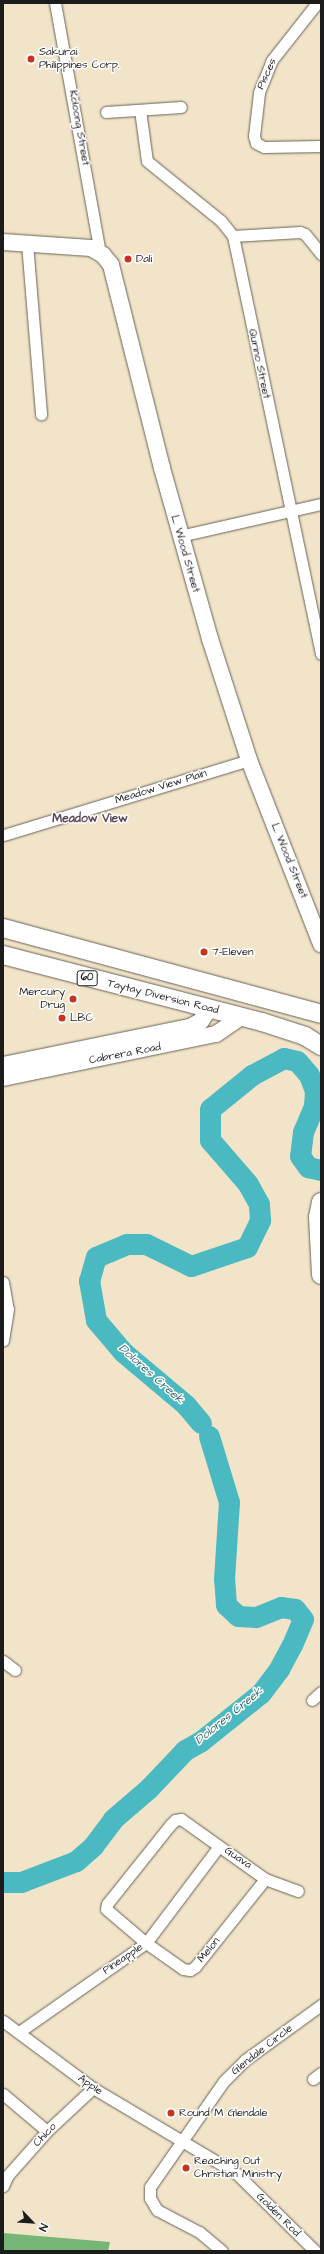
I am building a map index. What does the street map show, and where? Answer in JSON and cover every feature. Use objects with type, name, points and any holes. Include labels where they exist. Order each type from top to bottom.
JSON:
[{"type":"main road","points":[[3,242],[77,246],[100,253]]},
{"type":"main road","name":"L. Wood Street","points":[[100,253],[111,265],[115,275],[180,536],[210,639],[249,760],[321,944]]},
{"type":"main road","name":"60","points":[[3,928],[315,1008]]},
{"type":"main road","name":"Taytay Diversion Road","points":[[3,955],[241,1017],[305,1036],[321,1046]]},
{"type":"main road","points":[[305,1036],[313,1034],[319,1025],[315,1008]]},
{"type":"main road","name":"Cabrera Road","points":[[3,1065],[190,1027],[202,1021],[209,1009]]},
{"type":"main road","name":"Cabrera Road","points":[[3,1078],[216,1034],[241,1017]]},
{"type":"main road","points":[[321,1202],[318,1216],[321,1275]]},
{"type":"street","name":"Koloong Street","points":[[55,3],[100,253]]},
{"type":"street","name":"Pisces","points":[[317,3],[272,60],[259,93],[254,136],[256,143],[264,147],[321,146]]},
{"type":"street","points":[[106,112],[181,107]]},
{"type":"street","name":"Qurino Street","points":[[140,110],[147,161],[221,221],[233,236],[321,654]]},
{"type":"street","points":[[233,236],[300,232],[305,234],[321,254]]},
{"type":"street","points":[[27,243],[41,414]]},
{"type":"street","points":[[180,536],[321,504]]},
{"type":"street","name":"Meadow View Plain","points":[[4,835],[249,760]]},
{"type":"street","points":[[3,1282],[8,1309],[3,1340]]},
{"type":"street","points":[[3,1661],[15,1670]]},
{"type":"street","points":[[312,1700],[321,1692]]},
{"type":"street","name":"Guava","points":[[107,1904],[170,1825],[175,1820],[181,1819],[265,1878],[298,1891]]},
{"type":"street","name":"Pineapple","points":[[19,2032],[146,1943],[219,1846]]},
{"type":"street","name":"Melon","points":[[107,1904],[106,1909],[110,1915],[183,1969],[190,1970],[195,1967],[265,1878]]},
{"type":"street","name":"Glendale Circle","points":[[222,2251],[199,2232],[157,2210],[150,2198],[150,2187],[224,2081],[235,2070],[321,2005]]},
{"type":"street","name":"Apple","points":[[3,2020],[93,2088],[143,2119],[182,2140]]},
{"type":"street","name":"Chico","points":[[3,2186],[5,2173],[93,2088]]},
{"type":"street","points":[[3,2094],[47,2131]]},
{"type":"street","name":"Golden Rod","points":[[182,2140],[237,2174],[314,2251]]},
{"type":"green space","points":[[3,2233],[110,2242],[108,2251],[3,2251]]},
{"type":"waterway","name":"Dolores Creek","points":[[201,1423],[186,1405],[123,1352],[96,1320],[89,1281],[96,1257],[127,1244],[146,1244],[191,1266],[247,1247],[260,1220],[259,1204],[248,1184],[210,1140],[210,1109],[252,1075],[284,1058],[297,1061],[309,1075],[315,1091],[314,1106],[303,1132],[300,1156],[308,1167],[321,1170]]},
{"type":"waterway","name":"Dolores Creek","points":[[3,1882],[21,1882],[76,1861],[93,1846],[113,1819],[149,1788],[185,1750],[201,1741],[261,1693],[279,1669],[292,1645],[303,1619],[295,1609],[281,1607],[256,1617],[238,1616],[226,1605],[224,1579],[229,1502],[209,1436]]},
{"type":"place","name":"Sakurai Philippines Corp.","points":[[31,59]]},
{"type":"place","name":"Dali","points":[[128,259]]},
{"type":"place","name":"7-Eleven","points":[[204,952]]},
{"type":"place","name":"Mercury Drug","points":[[73,999]]},
{"type":"place","name":"LBC","points":[[62,1018]]},
{"type":"place","name":"Round M Glendale","points":[[171,2113]]},
{"type":"place","name":"Reaching Out Christian Ministry","points":[[186,2168]]},
{"type":"district","name":"Meadow View","points":[[90,819]]}]
